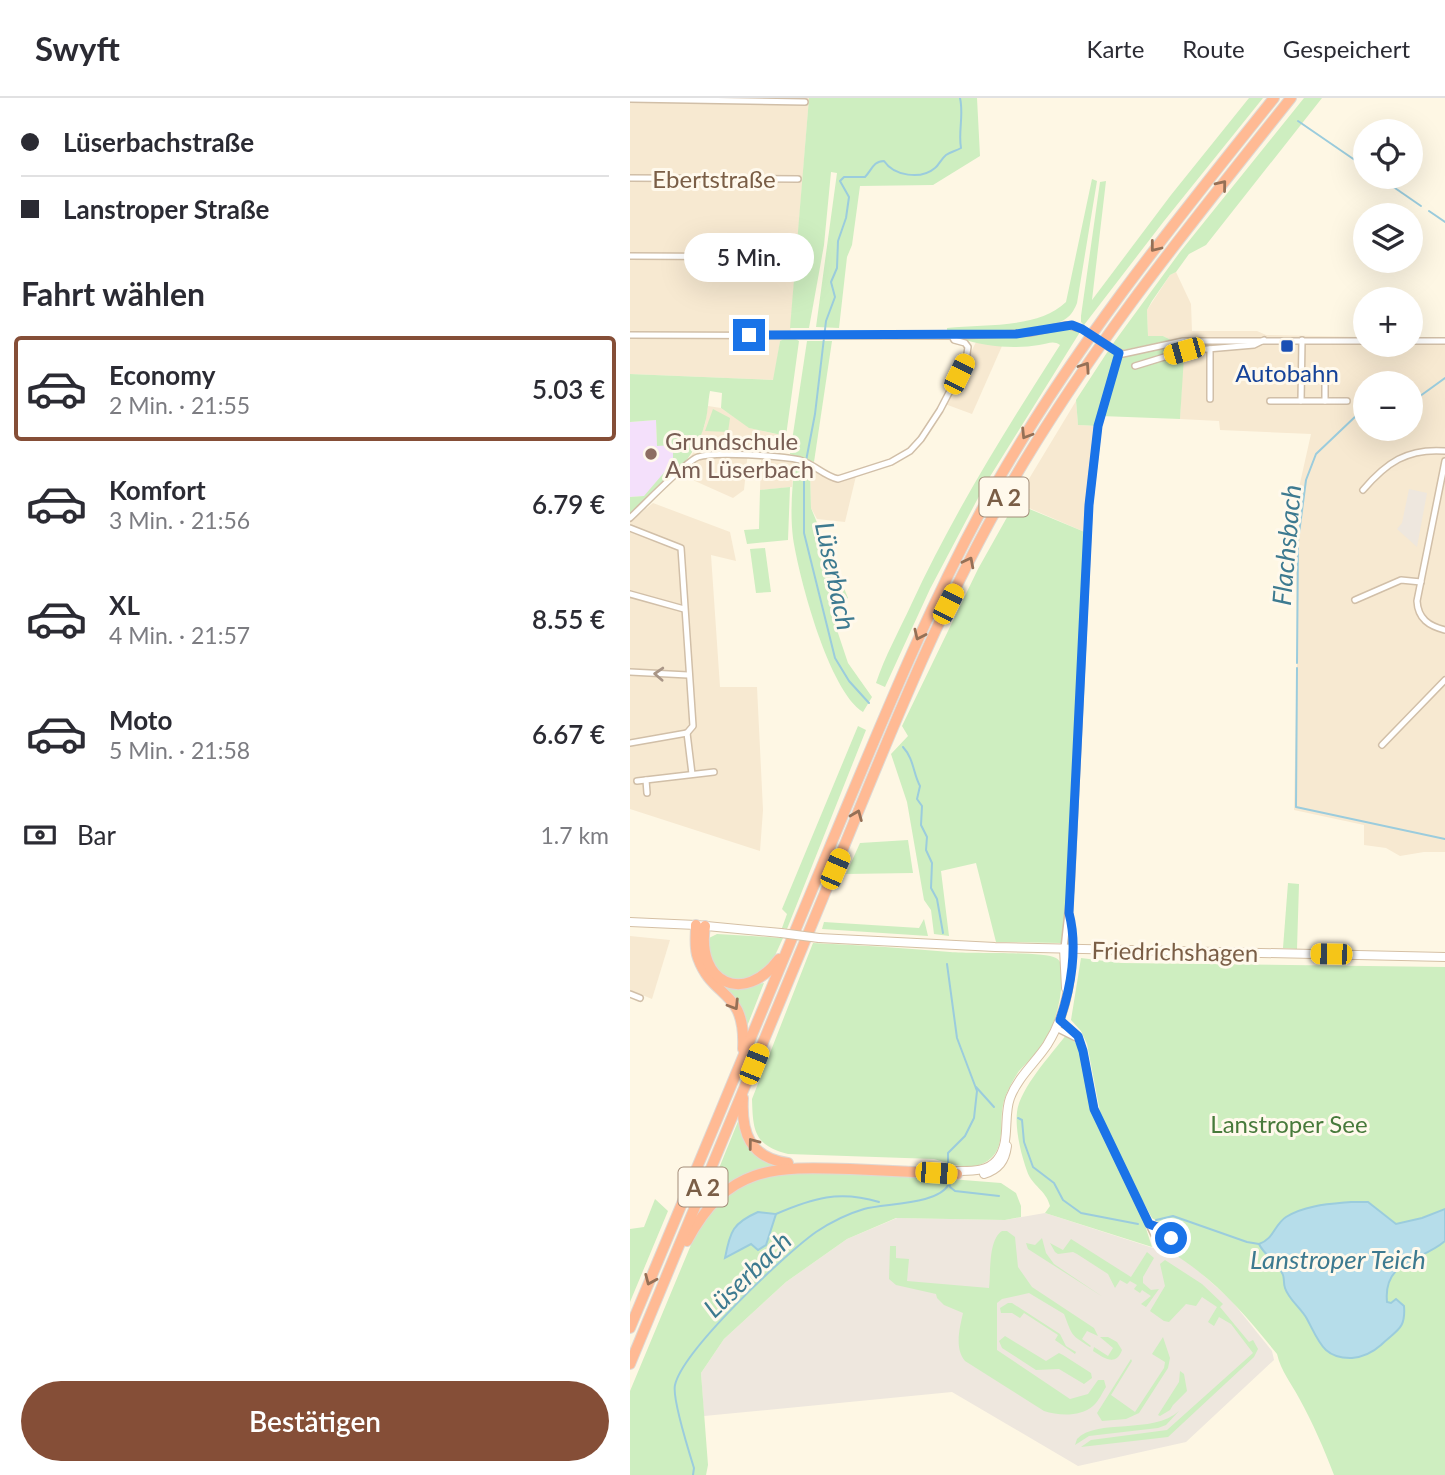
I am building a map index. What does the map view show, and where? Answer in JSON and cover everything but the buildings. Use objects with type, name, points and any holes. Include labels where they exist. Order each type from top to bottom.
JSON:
[{"type":"highway","name":"A 2","points":[[630,1328],[908,659],[963,544],[1002,473],[1103,317],[1274,98]]},
{"type":"highway","name":"A 2","points":[[630,1364],[919,667],[952,595],[1003,498],[1048,423],[1114,324],[1291,98]]},
{"type":"highway","points":[[700,926],[706,961],[715,974],[732,983],[754,982],[765,976],[789,944]]},
{"type":"highway","points":[[700,926],[695,949],[702,968],[738,1010],[743,1028],[742,1058]]},
{"type":"highway","points":[[744,1087],[745,1130],[755,1149],[770,1160],[957,1173]]},
{"type":"highway","points":[[662,1287],[707,1209],[726,1190],[750,1177],[783,1168],[936,1172]]},
{"type":"main road","name":"Friedrichshagen","points":[[630,922],[889,943],[1445,957]]},
{"type":"main road","points":[[957,1173],[992,1165],[1000,1156],[1011,1095],[1047,1045],[1058,1024],[1067,994],[1068,948]]},
{"type":"street","points":[[630,99],[805,102]]},
{"type":"street","name":"Ebertstraße","points":[[630,178],[798,179]]},
{"type":"street","points":[[630,256],[793,257]]},
{"type":"street","points":[[630,335],[952,336],[1030,333],[1066,325],[1082,329],[1119,353],[1183,341],[1353,341]]},
{"type":"street","points":[[630,518],[695,457],[723,454],[800,460],[831,478],[838,479],[891,462],[910,451],[921,439],[940,411],[969,352],[965,343],[954,340],[952,336]]},
{"type":"street","points":[[1135,366],[1184,351],[1254,345],[1264,340]]},
{"type":"street","points":[[1301,401],[1302,340]]},
{"type":"street","points":[[1423,341],[1445,341]]},
{"type":"street","points":[[1210,349],[1210,399]]},
{"type":"street","points":[[1068,948],[1089,505],[1098,426],[1119,353]]},
{"type":"street","points":[[1325,383],[1325,401]]},
{"type":"street","points":[[1270,401],[1347,401]]},
{"type":"street","points":[[1363,490],[1394,460],[1420,452],[1445,452]]},
{"type":"street","points":[[1445,461],[1417,601],[1418,610],[1431,625],[1445,630]]},
{"type":"street","points":[[630,528],[681,548],[693,726],[687,733],[630,743]]},
{"type":"street","points":[[1355,600],[1401,580],[1421,582]]},
{"type":"street","points":[[630,594],[684,609]]},
{"type":"street","points":[[630,673],[688,676]]},
{"type":"street","points":[[1382,745],[1445,680]]},
{"type":"street","points":[[687,733],[692,774]]},
{"type":"street","points":[[637,781],[714,772]]},
{"type":"street","points":[[646,780],[647,793]]},
{"type":"street","points":[[630,994],[640,998]]},
{"type":"street","points":[[1058,1024],[1076,1033],[1083,1051],[1094,1109],[1150,1226]]},
{"type":"shaded area","points":[[630,98],[809,98],[790,336],[780,341],[774,380],[630,374]]},
{"type":"shaded area","points":[[1176,272],[1191,304],[1192,331],[1257,331],[1266,335],[1353,337],[1353,357],[1423,357],[1423,338],[1445,339],[1445,852],[1400,856],[1386,848],[1364,845],[1364,825],[1294,810],[1296,501],[1311,434],[1220,430],[1219,421],[1180,419],[1184,340],[1171,340],[1163,336],[1148,337],[1147,310],[1170,275]]},
{"type":"shaded area","points":[[976,342],[1002,346],[972,414],[945,404]]},
{"type":"shaded area","points":[[1076,401],[1078,425],[1098,426],[1087,533],[1015,502]]},
{"type":"shaded area","points":[[708,406],[721,408],[750,428],[785,436],[783,453],[748,451],[744,490],[733,498],[686,477],[679,470],[693,453],[705,424]]},
{"type":"shaded area","name":"Grundschule Am Lüserbach","points":[[656,420],[657,445],[673,445],[673,463],[644,496],[630,497],[630,422]]},
{"type":"shaded area","points":[[761,460],[795,462],[792,487],[760,490]]},
{"type":"shaded area","points":[[810,467],[838,482],[856,476],[845,522],[817,519],[811,508]]},
{"type":"shaded area","points":[[1409,489],[1427,493],[1417,547],[1397,529],[1402,523]]},
{"type":"shaded area","points":[[653,503],[730,532],[736,561],[711,555],[720,687],[757,687],[763,810],[760,851],[630,809],[630,522]]},
{"type":"shaded area","points":[[630,936],[670,940],[652,999],[630,990]]},
{"type":"shaded area","points":[[1045,1213],[1184,1258],[1231,1300],[1272,1351],[1274,1360],[1186,1442],[1078,1466],[952,1392],[704,1416],[701,1373],[724,1339],[786,1282],[847,1239],[897,1218],[1005,1220]]},
{"type":"green space","points":[[809,98],[977,98],[980,156],[933,185],[860,186],[852,245],[847,257],[839,328],[816,327],[837,173],[831,172],[824,245],[809,328],[790,328]]},
{"type":"green space","points":[[1249,98],[1263,98],[1084,325],[1081,316],[1100,182],[1106,181],[1092,300]]},
{"type":"green space","points":[[1304,98],[1322,98],[1206,245],[1189,254],[1176,272],[1170,275],[1147,310],[1148,336],[1163,336],[1171,340],[1123,350],[1112,345],[1180,252]]},
{"type":"green space","points":[[1092,179],[1097,181],[1077,303],[1069,316],[1044,327],[992,332],[947,332],[947,328],[1026,321],[1054,311],[1066,302]]},
{"type":"green space","points":[[1067,329],[1080,332],[986,483],[930,589],[885,687],[876,683],[944,538],[1000,440],[1060,345],[1053,343],[1010,347],[960,338],[1017,337]]},
{"type":"green space","points":[[790,336],[799,341],[786,436],[749,428],[721,408],[722,393],[710,391],[705,423],[693,451],[675,474],[630,515],[630,497],[644,496],[673,462],[673,445],[657,446],[656,420],[630,422],[630,374],[773,380],[780,341]]},
{"type":"green space","points":[[807,341],[832,341],[814,462],[790,454]]},
{"type":"green space","points":[[1185,341],[1180,419],[1101,416],[1098,426],[1078,425],[1076,400],[1110,348],[1118,353]]},
{"type":"green space","points":[[713,409],[730,418],[728,432],[705,431]]},
{"type":"green space","points":[[795,462],[810,467],[811,508],[848,598],[830,609],[848,663],[872,697],[863,712],[850,700],[839,682],[827,658],[809,605],[792,529]]},
{"type":"green space","points":[[790,487],[788,540],[747,544],[744,530],[759,529],[760,490]]},
{"type":"green space","points":[[1015,503],[1087,533],[1068,887],[1061,943],[996,942],[976,863],[941,871],[949,936],[934,934],[931,910],[924,900],[907,802],[891,754],[908,736],[902,726],[978,569]]},
{"type":"green space","points":[[765,548],[771,592],[756,593],[750,549]]},
{"type":"green space","points":[[858,726],[866,730],[787,929],[782,928],[787,914],[782,909]]},
{"type":"green space","points":[[908,840],[913,873],[846,874],[860,843]]},
{"type":"green space","points":[[1288,883],[1299,884],[1297,949],[1283,948]]},
{"type":"green space","points":[[924,919],[928,936],[822,929],[824,922],[919,928]]},
{"type":"green space","points":[[717,934],[783,938],[772,962],[754,978],[734,980],[712,967],[705,940]]},
{"type":"green space","points":[[813,943],[960,953],[1037,954],[1058,960],[1062,970],[1061,987],[1053,1023],[1045,1039],[1019,1071],[1007,1092],[1002,1112],[1000,1141],[990,1159],[977,1166],[970,1166],[934,1159],[788,1154],[762,1141],[753,1120],[752,1099]]},
{"type":"green space","name":"Lanstroper See","points":[[1081,958],[1121,963],[1445,967],[1445,1475],[1334,1475],[1314,1426],[1277,1354],[1228,1297],[1169,1251],[1177,1240],[1176,1233],[1152,1218],[1101,1117],[1087,1044],[1081,1031],[1071,1020]]},
{"type":"green space","points":[[715,978],[752,985],[764,983],[746,1029]]},
{"type":"green space","points":[[1066,1035],[1077,1044],[1092,1111],[1142,1216],[1152,1247],[1045,1213],[1050,1206],[1048,1201],[1027,1171],[1018,1134],[1019,1103],[1037,1072]]},
{"type":"green space","points":[[739,1119],[740,1125],[778,1165],[753,1173],[702,1210]]},
{"type":"green space","points":[[799,1171],[1001,1183],[1016,1193],[1021,1206],[1021,1217],[1005,1220],[896,1218],[847,1239],[786,1282],[724,1339],[701,1373],[708,1465],[706,1475],[630,1475],[630,1391],[693,1240],[713,1211],[736,1190],[764,1178]]},
{"type":"green space","points":[[655,1199],[668,1211],[630,1302],[630,1229],[644,1227]]},
{"type":"green space","points":[[1002,1231],[1015,1237],[1018,1267],[1032,1287],[1094,1328],[1098,1336],[1087,1331],[1082,1339],[1090,1347],[1073,1334],[1064,1314],[1029,1293],[1002,1299],[997,1303],[997,1350],[1070,1399],[1088,1394],[1098,1380],[1104,1380],[1106,1387],[1097,1402],[1088,1410],[1069,1414],[1044,1411],[965,1361],[959,1344],[963,1313],[944,1305],[936,1294],[896,1285],[889,1279],[890,1246],[896,1246],[896,1258],[909,1259],[907,1281],[989,1288],[992,1249],[994,1241]]},
{"type":"green space","points":[[1042,1238],[1046,1253],[1054,1264],[1103,1297],[1028,1249],[1026,1243],[1035,1245]]},
{"type":"green space","points":[[1071,1239],[1131,1277],[1147,1252],[1154,1258],[1143,1277],[1143,1283],[1151,1290],[1159,1289],[1146,1307],[1141,1304],[1151,1296],[1142,1290],[1140,1293],[1134,1289],[1137,1285],[1120,1280],[1115,1288],[1108,1274],[1073,1252],[1058,1254],[1050,1243],[1063,1250]]},
{"type":"green space","points":[[1165,1260],[1202,1284],[1223,1304],[1220,1307],[1249,1342],[1253,1340],[1258,1349],[1254,1357],[1168,1437],[1081,1447],[1091,1440],[1167,1430],[1253,1353],[1231,1324],[1219,1317],[1214,1326],[1208,1322],[1217,1307],[1202,1297],[1196,1306],[1186,1304],[1169,1322],[1150,1311],[1165,1286],[1160,1264]]},
{"type":"green space","points":[[1008,1303],[1060,1334],[1066,1346],[1076,1352],[1075,1354],[1055,1340],[1058,1335],[1024,1313],[1020,1318],[1012,1313],[1001,1313],[1000,1308]]},
{"type":"green space","points":[[1005,1336],[1046,1361],[1059,1353],[1091,1373],[1092,1378],[1084,1384],[1059,1369],[1036,1370],[1002,1348],[999,1341]]},
{"type":"green space","points":[[1100,1337],[1108,1337],[1117,1342],[1122,1350],[1113,1360],[1093,1351],[1094,1347],[1108,1356],[1113,1348]]},
{"type":"green space","points":[[1163,1337],[1170,1358],[1168,1368],[1139,1413],[1126,1419],[1102,1421],[1097,1413],[1131,1359],[1111,1395],[1135,1412],[1164,1368],[1165,1362],[1152,1354]]},
{"type":"green space","points":[[1180,1371],[1184,1374],[1187,1391],[1170,1410],[1160,1416],[1158,1415],[1179,1382]]},
{"type":"green space","points":[[1179,1411],[1166,1425],[1158,1428],[1089,1436],[1075,1445],[1077,1439],[1097,1429],[1155,1423]]},
{"type":"water","name":"Lanstroper Teich","points":[[1368,1202],[1396,1224],[1445,1209],[1445,1241],[1397,1270],[1391,1278],[1387,1288],[1387,1302],[1391,1303],[1396,1299],[1404,1306],[1402,1325],[1364,1356],[1342,1358],[1323,1347],[1287,1292],[1280,1269],[1259,1244],[1268,1239],[1282,1220],[1293,1213],[1318,1206]]},
{"type":"water","points":[[758,1212],[776,1214],[766,1245],[758,1250],[751,1244],[725,1258],[734,1229],[743,1220]]},
{"type":"waterway","name":"Lüserbach","points":[[869,703],[849,681],[835,658],[804,533],[806,461],[815,414],[826,321],[835,297],[831,282],[837,268],[838,241],[846,218],[849,197],[840,181],[844,177],[865,177],[880,161],[908,175],[923,174],[935,168],[946,155],[961,148],[960,98]]},
{"type":"waterway","points":[[1298,121],[1353,159]]},
{"type":"waterway","points":[[1396,189],[1417,203]]},
{"type":"waterway","points":[[1429,211],[1445,222]]},
{"type":"waterway","name":"Flachsbach","points":[[1423,394],[1445,378]]},
{"type":"waterway","name":"Flachsbach","points":[[1297,663],[1298,541],[1306,480],[1316,454],[1353,419]]},
{"type":"waterway","name":"Flachsbach","points":[[1297,668],[1296,807],[1445,839]]},
{"type":"waterway","name":"Lüserbach","points":[[903,747],[920,786],[917,799],[922,806],[921,825],[927,837],[926,850],[932,863],[931,888],[937,899],[943,933]]},
{"type":"waterway","points":[[947,964],[957,1038],[977,1091],[974,1118],[965,1136],[948,1153],[948,1171]]},
{"type":"waterway","points":[[976,1087],[994,1107]]},
{"type":"waterway","points":[[1018,1118],[1022,1120],[1024,1142],[1033,1167],[1054,1183],[1063,1200],[1081,1213],[1138,1224]]},
{"type":"waterway","points":[[948,1176],[950,1187],[955,1191],[999,1196]]},
{"type":"waterway","name":"Lüserbach","points":[[693,1475],[694,1468],[678,1413],[675,1385],[682,1369],[715,1327],[782,1260],[822,1228],[864,1209],[923,1200],[943,1191],[949,1184]]},
{"type":"waterway","points":[[776,1214],[814,1200],[839,1196],[879,1202]]},
{"type":"waterway","points":[[1156,1220],[1173,1216],[1259,1244]]},
{"type":"place","name":"Autobahn","points":[[1287,346]]},
{"type":"place","name":"Grundschule Am Lüserbach","points":[[651,454]]},
{"type":"route","points":[[749,335],[1016,334],[1072,325],[1119,353],[1098,426],[1089,505],[1069,913],[1072,934],[1071,980],[1060,1020],[1078,1036],[1094,1109],[1150,1226],[1165,1230],[1171,1238]]}]
